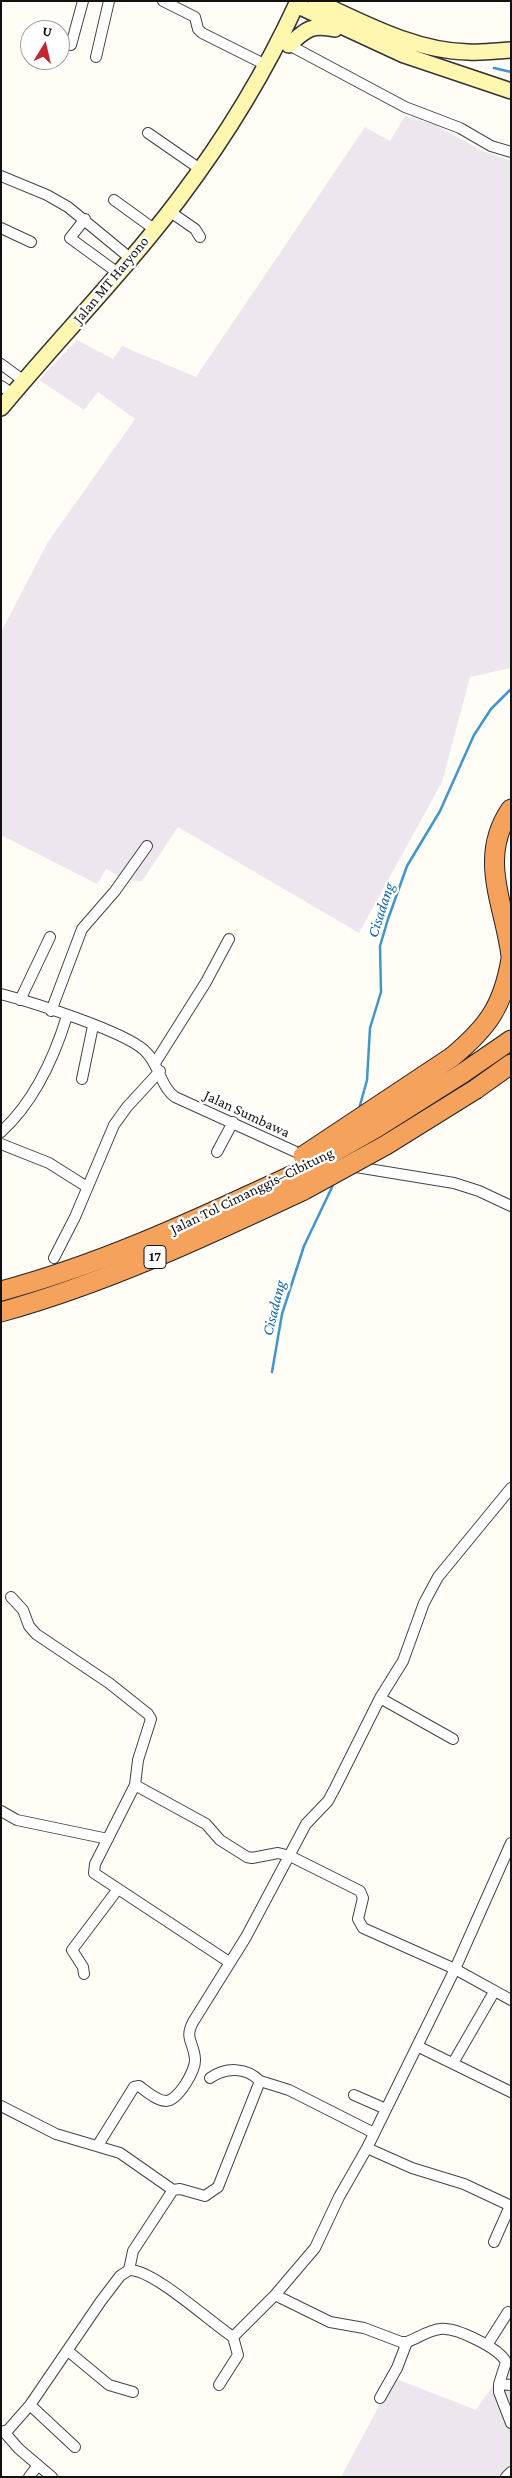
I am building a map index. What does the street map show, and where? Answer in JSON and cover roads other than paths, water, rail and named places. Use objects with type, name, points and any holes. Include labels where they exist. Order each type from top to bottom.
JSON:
[{"type":"highway","points":[[293,1169],[452,1057],[479,1034],[495,1010],[507,982],[511,958],[508,933],[495,886],[493,864],[497,840],[511,809]]},
{"type":"highway","points":[[511,839],[505,866],[511,892]]},
{"type":"highway","name":"Jalan Tol Cimanggis–Cibitung","points":[[1,1291],[103,1257],[188,1223],[376,1128],[464,1073],[511,1040]]},
{"type":"highway","name":"Jalan Tol Cimanggis–Cibitung","points":[[1,1312],[113,1274],[202,1237],[304,1190],[386,1145],[476,1089],[511,1064]]},
{"type":"main road","points":[[338,1],[356,26]]},
{"type":"main road","name":"Jalan MT Haryono","points":[[1,408],[7,390],[24,381],[169,211],[214,148],[305,4]]},
{"type":"main road","name":"Jalan MT Haryono","points":[[214,148],[235,135],[289,45],[305,4]]},
{"type":"main road","points":[[305,4],[356,26],[404,55],[511,92]]},
{"type":"main road","points":[[289,45],[304,31],[319,26],[356,26],[434,48],[468,52],[511,50]]},
{"type":"street","points":[[71,45],[83,1]]},
{"type":"street","points":[[96,57],[109,1]]},
{"type":"street","points":[[163,1],[195,17],[198,29],[202,33],[266,65]]},
{"type":"street","points":[[289,45],[405,106],[460,128],[490,146],[511,152]]},
{"type":"street","points":[[148,133],[200,168]]},
{"type":"street","points":[[1,176],[47,195],[85,219],[130,258]]},
{"type":"street","points":[[114,200],[154,229]]},
{"type":"street","points":[[169,211],[195,229],[200,237]]},
{"type":"street","points":[[85,219],[70,238],[118,273]]},
{"type":"street","points":[[1,228],[31,242]]},
{"type":"street","points":[[1,364],[24,381]]},
{"type":"street","points":[[51,1011],[82,929],[115,891],[147,846]]},
{"type":"street","points":[[20,1000],[50,937]]},
{"type":"street","points":[[54,1258],[114,1125],[158,1067],[229,939]]},
{"type":"street","name":"Jalan Sumbawa","points":[[1,994],[67,1016],[134,1042],[158,1067],[167,1088],[175,1098],[234,1122],[307,1157],[329,1163],[454,1183],[479,1191],[511,1206]]},
{"type":"street","points":[[1,1132],[19,1111],[48,1067],[67,1016]]},
{"type":"street","points":[[82,1079],[93,1026]]},
{"type":"street","points":[[217,1152],[234,1122]]},
{"type":"street","points":[[1,1144],[49,1163],[87,1187]]},
{"type":"street","points":[[98,2145],[134,2087],[139,2086],[164,2101],[172,2100],[178,2096],[195,2063],[188,2034],[189,2028],[246,1937],[306,1824],[328,1801],[380,1698],[406,1656],[424,1602],[438,1577],[511,1488]]},
{"type":"street","points":[[11,1597],[23,1610],[29,1626],[36,1634],[109,1683],[150,1717],[150,1726],[138,1760],[135,1785],[95,1864],[94,1873],[229,1962]]},
{"type":"street","points":[[380,1698],[453,1739]]},
{"type":"street","points":[[135,1785],[206,1824],[220,1840],[247,1857],[252,1858],[278,1853],[290,1856],[360,1891],[363,1898],[358,1919],[363,1928],[455,1969],[511,2000]]},
{"type":"street","points":[[1,1811],[16,1820],[108,1839]]},
{"type":"street","points":[[234,2337],[275,2295],[314,2248],[339,2197],[367,2148],[455,1969],[511,1843]]},
{"type":"street","points":[[84,1974],[83,1966],[72,1950],[118,1889]]},
{"type":"street","points":[[453,2063],[494,1992]]},
{"type":"street","points":[[417,2046],[511,2092]]},
{"type":"street","points":[[210,2078],[224,2070],[238,2070],[252,2074],[260,2081],[296,2094],[374,2133]]},
{"type":"street","points":[[1,2106],[56,2134],[98,2145],[125,2156],[173,2190],[180,2189],[208,2196],[217,2190],[224,2176],[260,2081]]},
{"type":"street","points":[[354,2095],[386,2109]]},
{"type":"street","points":[[367,2148],[412,2168],[464,2184],[510,2206],[494,2242]]},
{"type":"street","points":[[129,2270],[133,2251],[173,2190]]},
{"type":"street","points":[[52,2477],[18,2449],[3,2432],[30,2406],[101,2301],[120,2276],[129,2270],[146,2273],[207,2316],[221,2330],[234,2337],[238,2355],[219,2385]]},
{"type":"street","points":[[275,2295],[330,2322],[364,2328],[407,2342],[438,2329],[444,2329],[456,2331],[486,2345],[500,2354],[506,2362],[499,2384],[504,2408],[511,2422]]},
{"type":"street","points":[[486,2345],[508,2312]]},
{"type":"street","points":[[380,2398],[400,2361],[407,2342]]},
{"type":"street","points":[[68,2351],[109,2385],[132,2392]]},
{"type":"street","points":[[499,2384],[511,2385]]},
{"type":"street","points":[[30,2406],[75,2447]]},
{"type":"street","points":[[29,2477],[38,2465]]},
{"type":"street","points":[[506,2477],[511,2472]]},
{"type":"waterway","points":[[494,68],[511,72]]},
{"type":"waterway","name":"Cisadang","points":[[359,1109],[367,1080],[370,1028],[381,992],[380,946],[407,866],[440,811],[474,735],[491,709],[511,689]]},
{"type":"waterway","name":"Cisadang","points":[[272,1372],[282,1314],[304,1246],[334,1183]]}]
